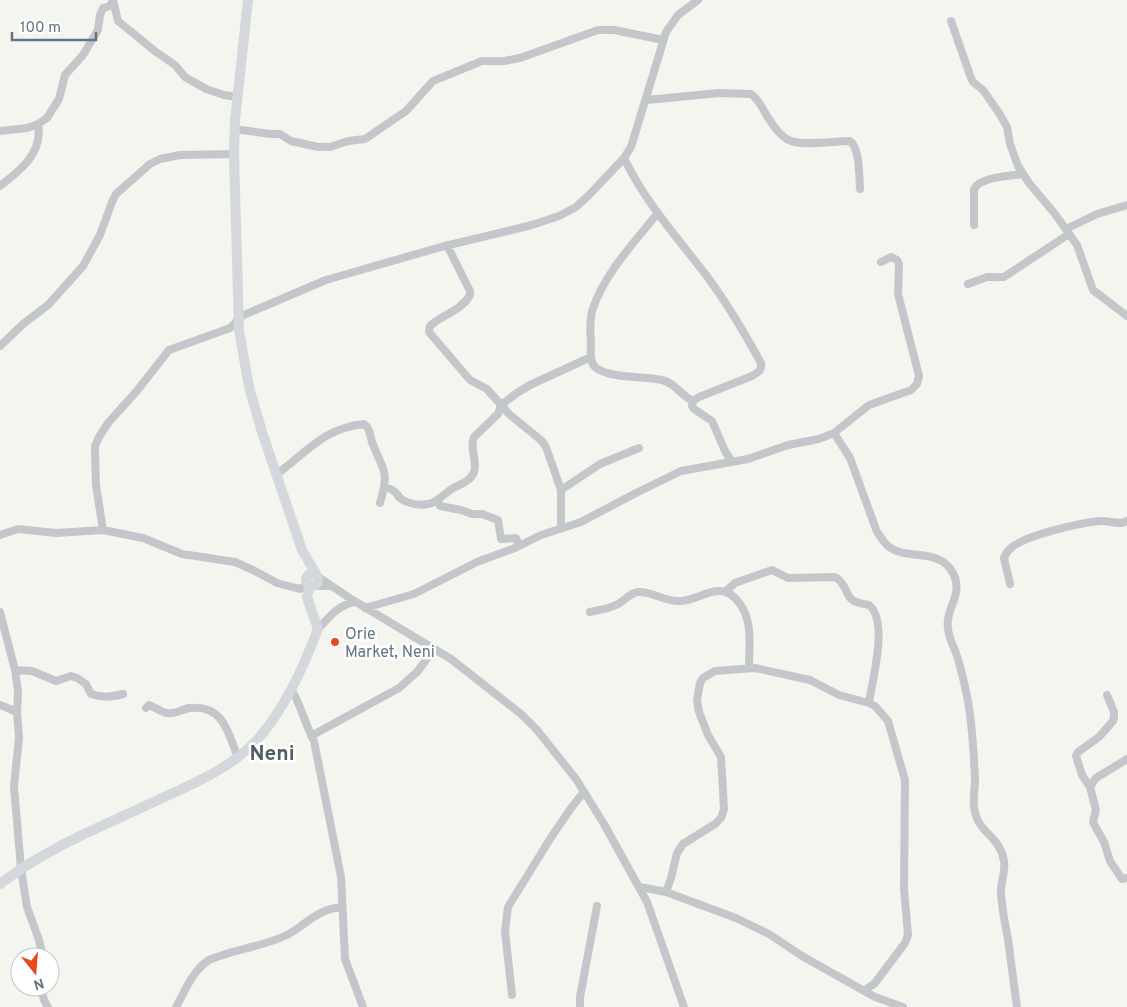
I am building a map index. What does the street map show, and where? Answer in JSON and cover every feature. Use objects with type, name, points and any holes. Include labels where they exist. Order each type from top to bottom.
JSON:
[{"type":"main road","points":[[0,884],[48,851],[191,785],[226,767],[238,758],[256,741],[291,689],[318,629],[307,597],[312,580],[249,387],[242,355],[238,317],[234,129],[248,0]]},
{"type":"street","points":[[113,0],[118,21],[175,65],[185,77],[206,89],[236,97]]},
{"type":"street","points":[[0,131],[14,130],[38,124],[47,118],[59,99],[65,75],[83,55],[98,30],[103,8],[110,6],[113,0]]},
{"type":"street","points":[[103,530],[98,500],[95,446],[108,423],[169,350],[230,328],[235,324],[238,317],[326,280],[447,245],[509,231],[559,216],[576,206],[624,158],[631,147],[647,100],[663,40],[670,24],[678,15],[698,0]]},
{"type":"street","points":[[951,21],[971,78],[973,82],[984,90],[1000,113],[1007,128],[1016,161],[1023,174],[1068,231],[1076,245],[1093,290],[1127,316]]},
{"type":"street","points":[[234,129],[280,134],[291,141],[318,147],[335,146],[348,141],[365,139],[406,111],[433,81],[439,77],[460,71],[482,61],[504,61],[520,58],[598,30],[614,30],[663,40]]},
{"type":"street","points":[[647,100],[720,93],[746,92],[751,94],[758,100],[777,130],[791,141],[850,140],[854,143],[857,152],[860,189]]},
{"type":"street","points":[[0,186],[22,168],[35,152],[40,134],[38,124]]},
{"type":"street","points":[[0,346],[23,324],[48,305],[83,266],[100,235],[116,194],[143,169],[160,159],[169,157],[234,154]]},
{"type":"street","points":[[624,158],[658,214],[731,310],[761,363],[760,372],[693,401]]},
{"type":"street","points":[[974,225],[975,186],[984,181],[1023,174]]},
{"type":"street","points":[[968,284],[987,277],[1004,276],[1068,231],[1097,214],[1127,205]]},
{"type":"street","points":[[658,214],[619,261],[601,288],[592,313],[591,357],[596,368],[636,378],[664,380],[693,401]]},
{"type":"street","points":[[447,245],[470,290],[470,295],[461,306],[438,319],[430,326],[429,332],[470,380],[487,389],[509,414],[542,441],[546,447],[561,490],[561,527]]},
{"type":"street","points":[[365,608],[414,594],[477,562],[520,546],[561,527],[581,522],[681,471],[748,459],[788,445],[819,439],[834,433],[869,406],[915,388],[918,380],[898,294],[899,264],[897,260],[891,257],[881,262]]},
{"type":"street","points":[[385,487],[396,492],[400,498],[410,503],[422,505],[438,500],[444,493],[472,477],[475,468],[472,442],[474,437],[498,414],[501,405],[530,385],[591,357]]},
{"type":"street","points":[[693,401],[692,406],[694,409],[712,421],[725,452],[732,462]]},
{"type":"street","points":[[277,474],[319,439],[344,428],[364,424],[369,429],[372,442],[384,467],[385,487],[380,503]]},
{"type":"street","points":[[834,433],[850,458],[877,532],[884,542],[890,548],[900,552],[938,558],[948,565],[957,584],[957,592],[946,624],[958,658],[970,713],[976,817],[981,827],[996,840],[1001,848],[1004,860],[1001,894],[1017,1007]]},
{"type":"street","points":[[561,490],[600,464],[639,448]]},
{"type":"street","points":[[438,500],[440,506],[445,508],[461,510],[466,513],[482,514],[498,520],[501,539],[516,538],[520,546]]},
{"type":"street","points":[[1010,584],[1004,558],[1011,547],[1022,541],[1092,522],[1105,521],[1122,524],[1127,521]]},
{"type":"street","points":[[0,535],[18,529],[56,533],[103,530],[143,538],[182,554],[235,562],[283,586],[300,589],[312,580],[331,586],[451,660],[532,724],[554,750],[584,792],[640,887],[684,1007]]},
{"type":"street","points":[[726,591],[735,583],[772,570],[788,578],[837,578],[852,600],[856,603],[869,605],[875,613],[878,650],[869,703]]},
{"type":"street","points":[[590,612],[614,607],[635,593],[644,592],[667,600],[679,601],[718,591],[726,591],[737,600],[744,610],[748,622],[749,668]]},
{"type":"street","points":[[318,629],[331,614],[342,606],[355,602]]},
{"type":"street","points":[[0,612],[15,670],[18,692],[19,738],[14,786],[21,869],[26,907],[41,947]]},
{"type":"street","points":[[312,736],[399,688],[417,672],[434,649]]},
{"type":"street","points":[[666,892],[672,878],[678,852],[683,844],[715,824],[721,818],[724,809],[721,756],[708,735],[699,712],[697,700],[700,683],[703,678],[715,671],[749,668],[810,680],[839,695],[869,703],[888,721],[906,780],[903,881],[908,935],[905,943],[889,965],[875,982],[864,991]]},
{"type":"street","points":[[15,670],[32,671],[56,680],[71,676],[86,684],[91,694],[96,696],[109,698],[123,694]]},
{"type":"street","points":[[291,689],[296,696],[314,741],[341,877],[344,959],[363,1007]]},
{"type":"street","points":[[1107,695],[1114,712],[1113,721],[1100,737],[1078,752],[1076,756],[1082,775],[1090,786],[1095,806],[1094,826],[1104,842],[1110,861],[1119,876],[1122,879],[1127,878]]},
{"type":"street","points":[[0,705],[17,712]]},
{"type":"street","points":[[146,708],[149,705],[167,713],[199,708],[214,712],[225,724],[238,758]]},
{"type":"street","points":[[1090,786],[1096,778],[1127,759]]},
{"type":"street","points":[[512,996],[504,931],[508,907],[550,839],[584,792]]},
{"type":"street","points":[[640,887],[666,892],[736,918],[769,934],[802,956],[875,997],[903,1007]]},
{"type":"street","points":[[580,1007],[580,997],[596,906]]},
{"type":"street","points":[[176,1007],[202,964],[209,960],[272,941],[300,927],[322,912],[331,908],[342,907]]},
{"type":"place","name":"Orie Market, Neni","points":[[335,642]]},
{"type":"district","name":"Neni","points":[[272,753]]}]
